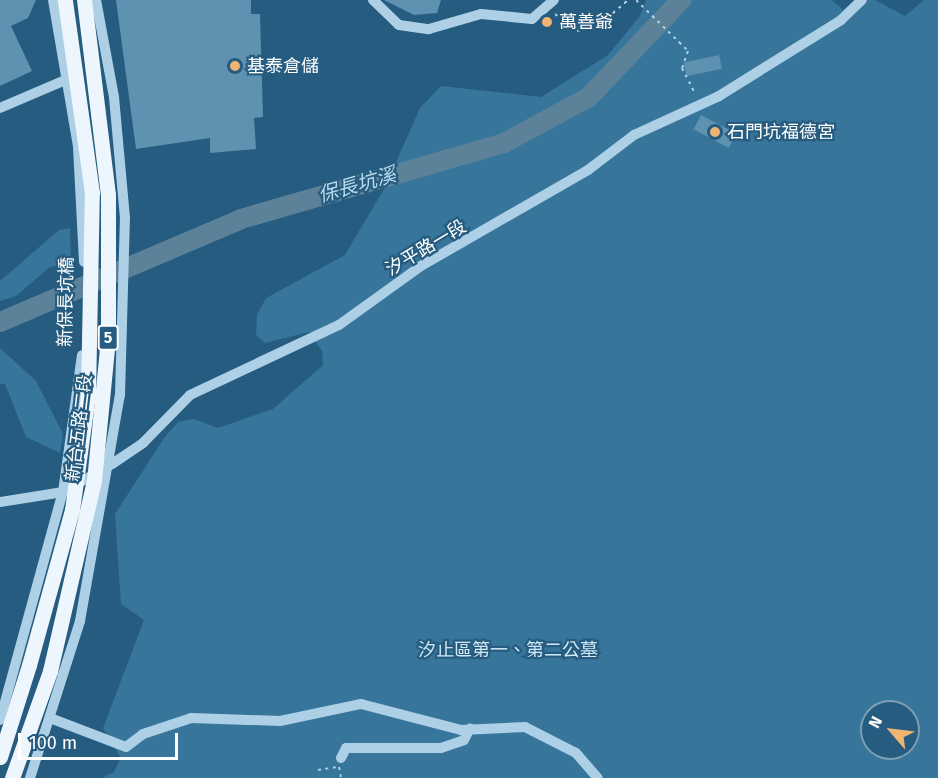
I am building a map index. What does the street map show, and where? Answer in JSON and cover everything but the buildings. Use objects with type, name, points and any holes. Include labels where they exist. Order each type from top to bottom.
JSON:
[{"type":"main road","name":"新台五路二段","points":[[0,757],[67,532],[88,394],[92,193],[65,0]]},
{"type":"main road","name":"新台五路二段","points":[[12,778],[50,671],[92,492],[108,339],[108,195],[84,0]]},
{"type":"street","name":"新保長坑橋","points":[[0,720],[71,457],[84,346],[78,147],[53,0]]},
{"type":"street","points":[[30,778],[80,621],[115,440],[125,218],[120,140],[96,0]]},
{"type":"street","points":[[373,0],[399,25],[429,29],[481,14],[532,19],[551,4]]},
{"type":"street","name":"汐平路一段","points":[[0,502],[63,492],[112,464],[143,443],[190,394],[311,341],[421,266],[588,170],[634,135],[704,104],[841,20],[862,0]]},
{"type":"street","points":[[0,108],[68,79]]},
{"type":"street","points":[[50,718],[126,747],[143,734],[191,718],[280,721],[361,704],[470,728],[525,727],[576,753],[598,778]]},
{"type":"street","points":[[340,762],[346,748],[441,748],[464,740],[470,728]]},
{"type":"path","points":[[551,4],[577,31],[596,28],[628,0]]},
{"type":"path","points":[[636,1],[688,51],[682,58],[686,78],[704,104]]},
{"type":"path","points":[[318,770],[340,762],[341,778]]},
{"type":"green space","name":"汐止區第一、第二公墓","points":[[646,0],[832,0],[843,10],[854,0],[875,0],[905,16],[924,0],[938,0],[938,778],[102,778],[114,772],[121,758],[103,728],[144,620],[121,604],[115,514],[164,438],[178,422],[194,419],[218,428],[273,409],[323,365],[322,351],[309,332],[265,343],[256,335],[257,315],[266,298],[345,255],[384,189],[420,108],[441,86],[541,97],[608,55],[640,16]]},
{"type":"green space","points":[[70,228],[71,263],[50,267],[16,296],[0,301],[0,281],[59,230]]},
{"type":"green space","points":[[0,348],[36,381],[63,434],[60,453],[26,437],[5,384],[0,384]]},
{"type":"waterway","name":"保長坑溪","points":[[0,322],[241,219],[504,143],[589,97],[681,0]]},
{"type":"place","name":"萬善爺","points":[[547,22]]},
{"type":"place","name":"基泰倉儲","points":[[235,66]]},
{"type":"place","name":"石門坑福德宮","points":[[715,132]]}]
